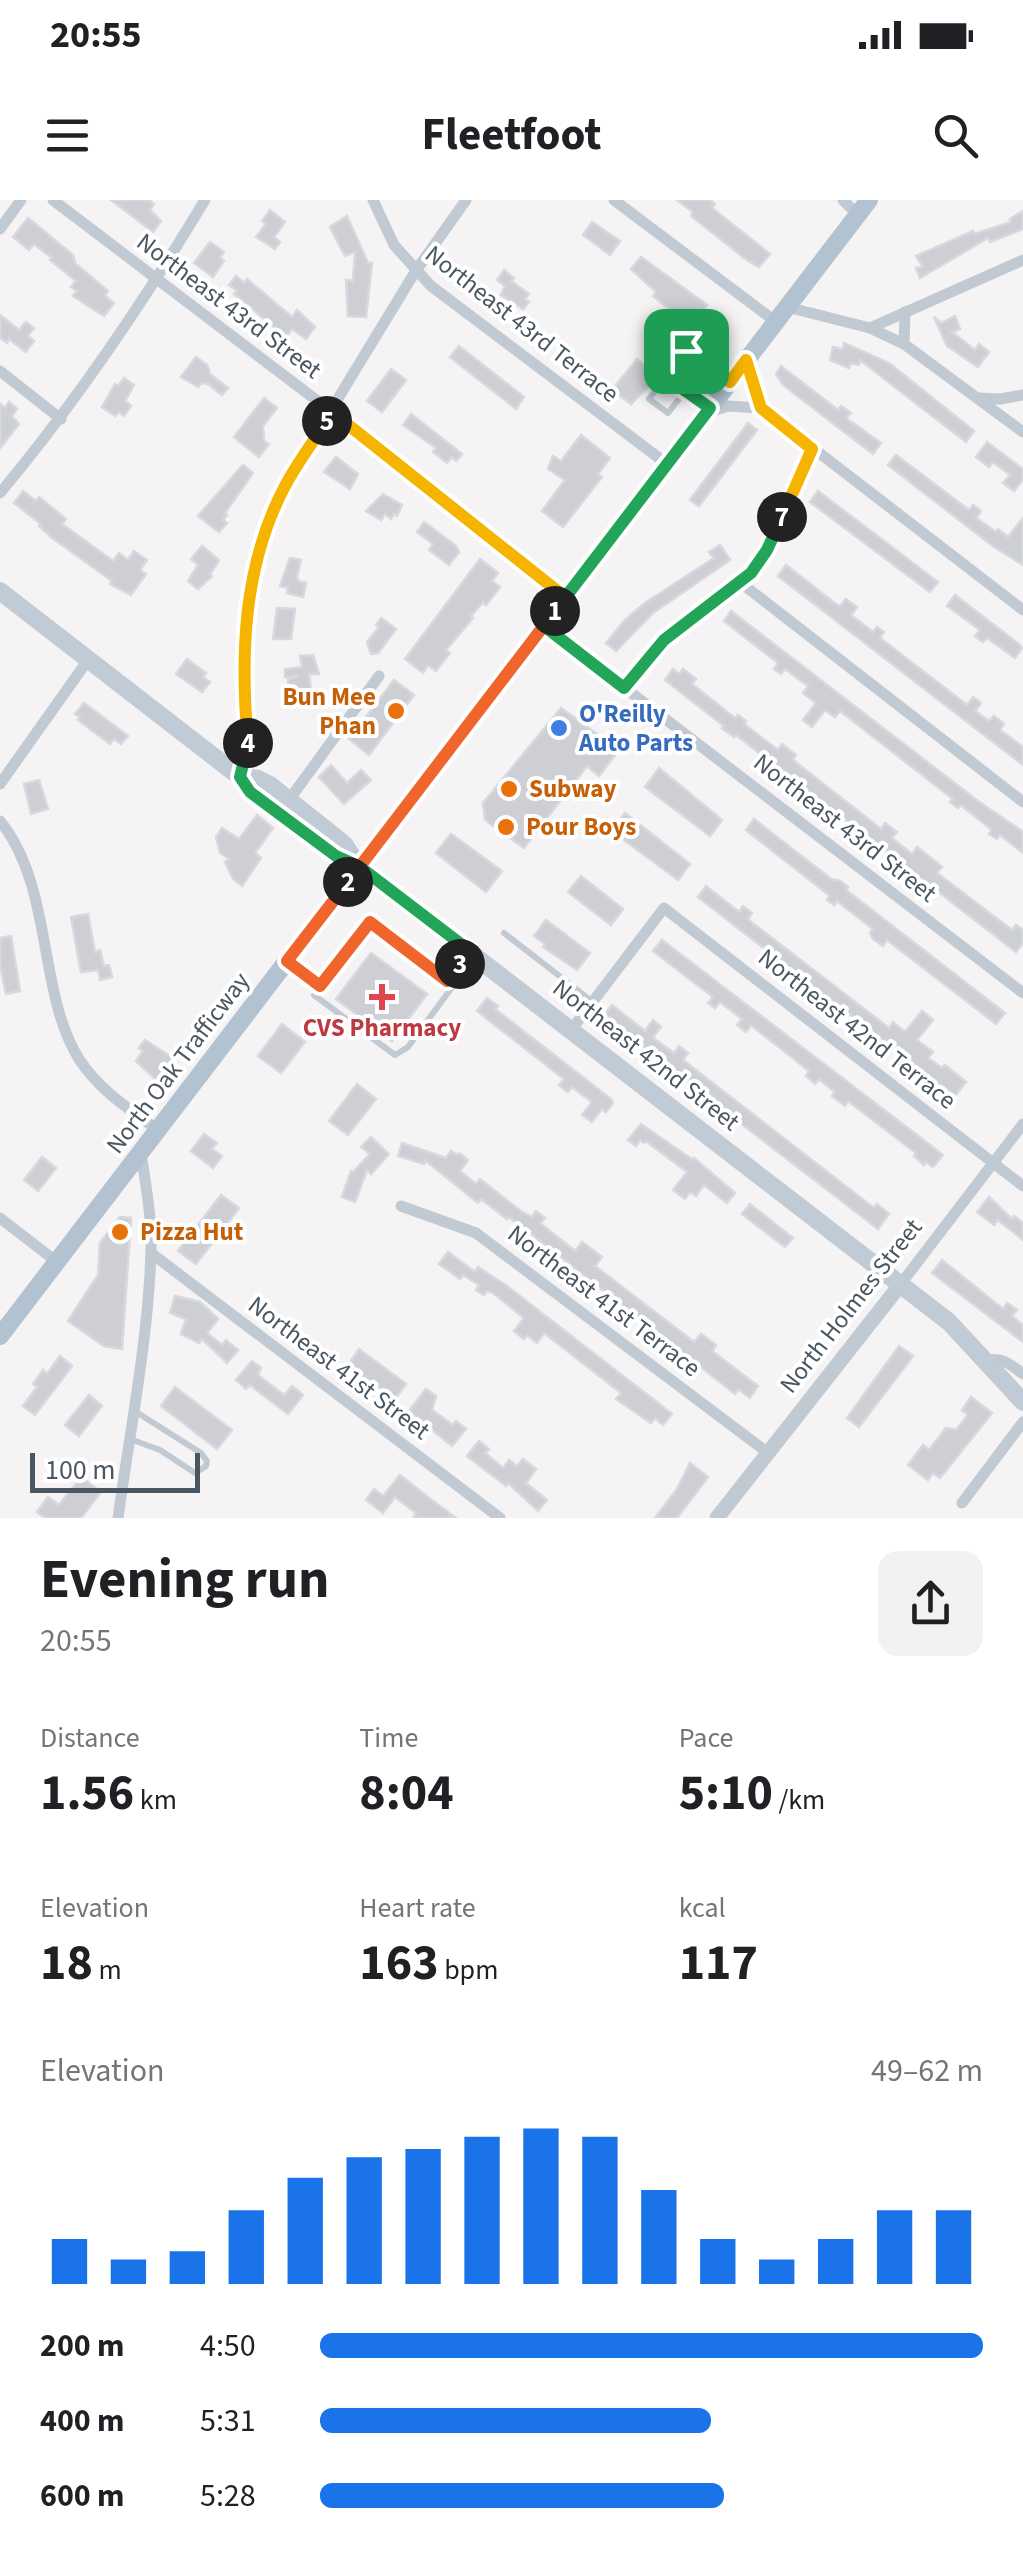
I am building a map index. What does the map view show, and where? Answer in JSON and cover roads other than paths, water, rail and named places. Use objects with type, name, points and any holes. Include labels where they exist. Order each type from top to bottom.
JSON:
[{"type":"main road","name":"North Oak Trafficway","points":[[0,1336],[863,207]]},
{"type":"main road","points":[[0,590],[240,777],[250,792],[336,856],[360,867]]},
{"type":"main road","points":[[240,777],[258,779],[289,800],[344,844],[360,867]]},
{"type":"main road","name":"Northeast 42nd Street","points":[[360,867],[950,1322],[1023,1402]]},
{"type":"street","points":[[0,229],[21,200]]},
{"type":"street","name":"Northeast 43rd Street","points":[[53,200],[332,412],[565,597]]},
{"type":"street","points":[[0,493],[61,419],[156,281],[205,200]]},
{"type":"street","name":"Northeast 43rd Terrace","points":[[374,200],[394,246],[415,272],[667,464]]},
{"type":"street","points":[[240,777],[248,742],[246,626],[261,544],[283,489],[415,272],[466,200]]},
{"type":"street","points":[[614,200],[782,314],[870,328],[904,344],[1023,432]]},
{"type":"street","points":[[843,200],[863,207]]},
{"type":"street","points":[[870,328],[1023,260]]},
{"type":"street","points":[[904,344],[905,312]]},
{"type":"street","points":[[746,360],[761,408],[1023,610]]},
{"type":"street","points":[[0,371],[61,419]]},
{"type":"street","points":[[980,398],[1020,396],[1011,422]]},
{"type":"street","points":[[708,411],[728,406],[761,408]]},
{"type":"street","points":[[624,688],[664,640],[741,584],[767,550],[812,449]]},
{"type":"street","points":[[741,584],[1023,802]]},
{"type":"street","name":"Northeast 43rd Street","points":[[544,626],[1023,994]]},
{"type":"street","points":[[0,784],[88,660]]},
{"type":"street","points":[[289,800],[379,676]]},
{"type":"street","points":[[0,821],[25,865],[71,1043],[106,1091],[158,1130]]},
{"type":"street","name":"Northeast 42nd Terrace","points":[[592,1002],[664,908],[1023,1186]]},
{"type":"street","points":[[572,1029],[592,1002]]},
{"type":"street","name":"North Holmes Street","points":[[717,1518],[1023,1124]]},
{"type":"street","points":[[118,1518],[151,1253],[150,1208],[141,1153]]},
{"type":"street","name":"Northeast 41st Terrace","points":[[401,1206],[476,1233],[768,1454]]},
{"type":"street","points":[[0,1218],[57,1262]]},
{"type":"street","name":"Northeast 41st Street","points":[[151,1253],[500,1518]]},
{"type":"street","points":[[984,1361],[1003,1360],[1023,1374]]},
{"type":"street","points":[[962,1503],[1023,1422]]},
{"type":"lane","points":[[685,391],[668,414],[649,399],[708,322],[726,335]]},
{"type":"lane","points":[[686,351],[730,382]]},
{"type":"lane","points":[[666,377],[708,411]]},
{"type":"lane","points":[[370,922],[453,986],[408,1047],[395,1055],[314,995],[320,986],[370,922]]},
{"type":"lane","points":[[504,934],[592,1002]]},
{"type":"lane","points":[[447,981],[470,951]]},
{"type":"lane","points":[[287,961],[320,986]]},
{"type":"lane","points":[[129,1439],[160,1450],[195,1473],[206,1466],[201,1452],[133,1410]]},
{"type":"place","name":"Bun Mee Phan","points":[[396,711]]},
{"type":"place","name":"O'Reilly Auto Parts","points":[[559,728]]},
{"type":"place","name":"Subway","points":[[509,789]]},
{"type":"place","name":"Pour Boys","points":[[506,827]]},
{"type":"place","name":"CVS Pharmacy","points":[[382,997]]},
{"type":"place","name":"Pizza Hut","points":[[120,1232]]}]
